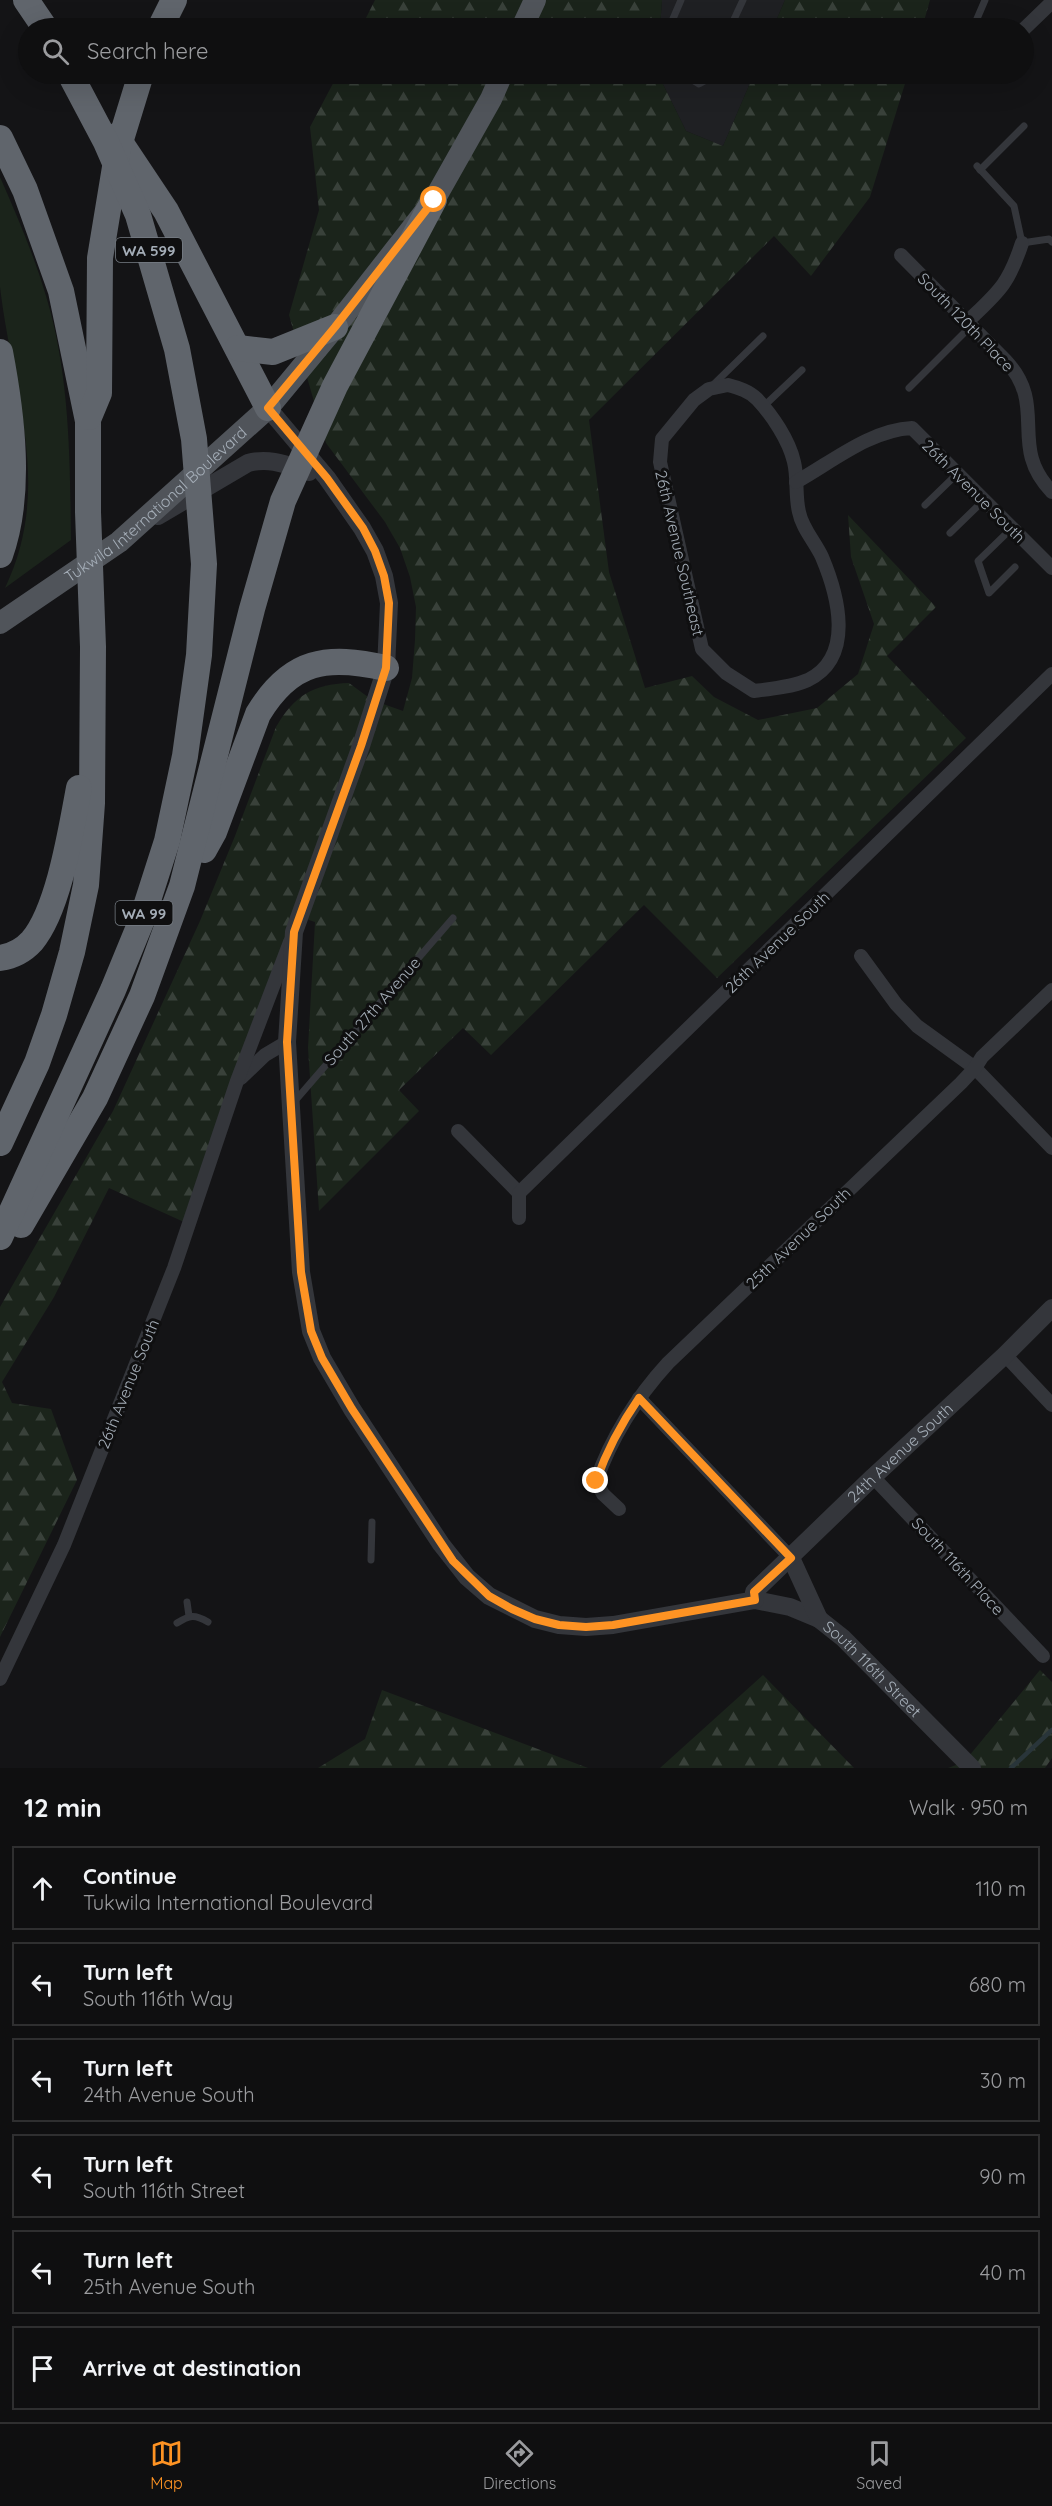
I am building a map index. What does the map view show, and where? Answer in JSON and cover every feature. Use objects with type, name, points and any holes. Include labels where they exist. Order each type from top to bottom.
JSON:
[{"type":"highway","points":[[26,0],[38,18]]},
{"type":"highway","points":[[165,18],[174,0]]},
{"type":"highway","name":"WA 599","points":[[74,84],[106,142],[138,215],[177,349],[194,439]]},
{"type":"highway","points":[[82,84],[166,211],[268,408]]},
{"type":"highway","points":[[88,421],[99,393],[100,258],[118,149],[138,84]]},
{"type":"highway","points":[[0,138],[25,190],[61,291],[88,421],[88,512],[93,647],[92,803],[86,885],[72,952],[54,1015],[37,1063],[0,1143]]},
{"type":"highway","points":[[0,1254],[11,1243],[95,1098],[142,996],[182,886],[252,609],[283,501],[335,386],[434,200]]},
{"type":"highway","points":[[238,348],[273,352],[335,327]]},
{"type":"highway","points":[[0,352],[6,381],[13,473],[9,522],[0,555]]},
{"type":"highway","name":"WA 99","points":[[0,1237],[113,990],[141,922],[167,841],[185,756],[199,655],[204,564],[194,439]]},
{"type":"highway","points":[[182,886],[214,832],[258,714],[275,690],[310,665],[355,661],[386,668]]},
{"type":"highway","points":[[0,958],[18,953],[31,942],[48,914],[74,816],[92,726]]},
{"type":"main road","points":[[527,18],[535,0]]},
{"type":"main road","name":"Tukwila International Boulevard","points":[[0,623],[135,528],[268,408],[335,327],[434,200],[498,84]]},
{"type":"street","points":[[1034,19],[1052,2]]},
{"type":"street","points":[[969,324],[1005,284],[1012,272],[1022,243]]},
{"type":"street","name":"South 120th Place","points":[[901,255],[1015,371],[1023,384],[1028,400],[1027,436],[1032,463],[1039,478],[1052,492]]},
{"type":"street","name":"26th Avenue Southeast","points":[[728,385],[743,389],[756,398],[786,439],[794,462],[799,513],[822,558],[840,613],[835,651],[825,669],[807,680],[754,692],[726,673],[702,650],[660,462],[662,439],[694,400],[709,389],[728,385]]},
{"type":"street","points":[[268,408],[327,478],[363,528],[384,576],[389,603],[386,668],[361,746],[294,932],[287,1042],[301,1272],[311,1331],[322,1358],[352,1409],[441,1544],[467,1577],[489,1596],[512,1609],[535,1619],[559,1625],[613,1625],[755,1600]]},
{"type":"street","name":"26th Avenue South","points":[[796,482],[877,435],[912,428],[1052,568]]},
{"type":"street","points":[[135,528],[248,463],[261,460],[276,461],[327,478]]},
{"type":"street","name":"26th Avenue South","points":[[519,1193],[1052,674]]},
{"type":"street","name":"26th Avenue South","points":[[0,1679],[69,1534],[174,1268],[237,1082],[294,932]]},
{"type":"street","points":[[861,956],[896,1004],[917,1026],[975,1068],[1052,1148]]},
{"type":"street","name":"25th Avenue South","points":[[619,1509],[603,1494],[596,1481],[604,1457],[619,1428],[639,1398],[668,1363],[975,1068],[982,1057],[1052,990]]},
{"type":"street","name":"26th Avenue South","points":[[237,1082],[265,1055],[287,1042]]},
{"type":"street","points":[[458,1131],[519,1193],[519,1218]]},
{"type":"street","name":"24th Avenue South","points":[[755,1600],[754,1592],[1052,1308]]},
{"type":"street","points":[[1005,1355],[1052,1405]]},
{"type":"street","points":[[639,1398],[791,1558],[819,1619]]},
{"type":"street","name":"South 116th Place","points":[[873,1477],[1043,1656]]},
{"type":"street","name":"South 116th Street","points":[[755,1600],[790,1607],[819,1619],[872,1664],[972,1768]]},
{"type":"lane","points":[[673,18],[681,0]]},
{"type":"lane","points":[[735,18],[743,0]]},
{"type":"lane","points":[[978,18],[985,0]]},
{"type":"lane","points":[[1024,126],[978,168],[1014,206],[1022,243],[1049,239],[1052,242]]},
{"type":"lane","points":[[909,388],[969,324]]},
{"type":"lane","points":[[709,389],[763,336]]},
{"type":"lane","points":[[763,407],[802,370]]},
{"type":"lane","points":[[925,505],[958,473]]},
{"type":"lane","points":[[950,533],[984,500]]},
{"type":"lane","points":[[1012,528],[978,561],[989,593],[1015,567]]},
{"type":"lane","name":"South 27th Avenue","points":[[292,1104],[453,918]]},
{"type":"lane","points":[[371,1560],[372,1522]]},
{"type":"lane","points":[[187,1602],[189,1616]]},
{"type":"lane","points":[[177,1623],[189,1616],[196,1616],[207,1622]]},
{"type":"shaded area","points":[[662,0],[785,0],[777,18],[661,18]]},
{"type":"shaded area","points":[[663,84],[750,84],[723,146],[686,131]]},
{"type":"green space","points":[[375,0],[662,0],[661,18],[366,18]]},
{"type":"green space","points":[[785,0],[930,0],[925,18],[777,18]]},
{"type":"green space","points":[[333,84],[663,84],[686,131],[723,146],[750,84],[905,84],[870,197],[811,276],[774,236],[589,420],[609,572],[645,688],[692,676],[714,697],[758,720],[817,708],[858,674],[874,624],[851,557],[848,515],[936,607],[887,656],[966,738],[717,978],[644,905],[491,1055],[463,1028],[399,1090],[419,1111],[319,1211],[308,1048],[315,922],[294,915],[184,1222],[109,1188],[54,1297],[2,1382],[12,1403],[51,1409],[77,1480],[0,1637],[0,1307],[113,1111],[200,921],[276,727],[283,716],[298,700],[315,689],[349,683],[372,700],[403,711],[412,678],[416,607],[410,577],[400,548],[385,522],[326,443],[289,315],[319,210],[310,127]]},
{"type":"green space","points":[[0,177],[41,281],[60,356],[67,417],[71,540],[5,588],[19,550],[27,513],[28,475],[20,401],[0,287]]},
{"type":"green space","points":[[1040,1670],[1052,1682],[1052,1758],[1045,1768],[948,1768],[964,1762]]},
{"type":"green space","points":[[763,1675],[854,1768],[660,1768]]},
{"type":"green space","points":[[382,1690],[588,1768],[318,1768],[365,1739]]},
{"type":"waterway","points":[[1011,1768],[1052,1730]]},
{"type":"route","points":[[434,200],[335,327],[268,408],[327,478],[363,528],[384,576],[389,603],[386,668],[361,746],[294,932],[287,1042],[301,1272],[311,1331],[322,1358],[352,1409],[441,1544],[467,1577],[489,1596],[535,1619],[559,1625],[586,1627],[613,1625],[755,1600],[754,1592],[791,1558],[639,1398],[619,1428],[604,1457],[596,1481]]}]
